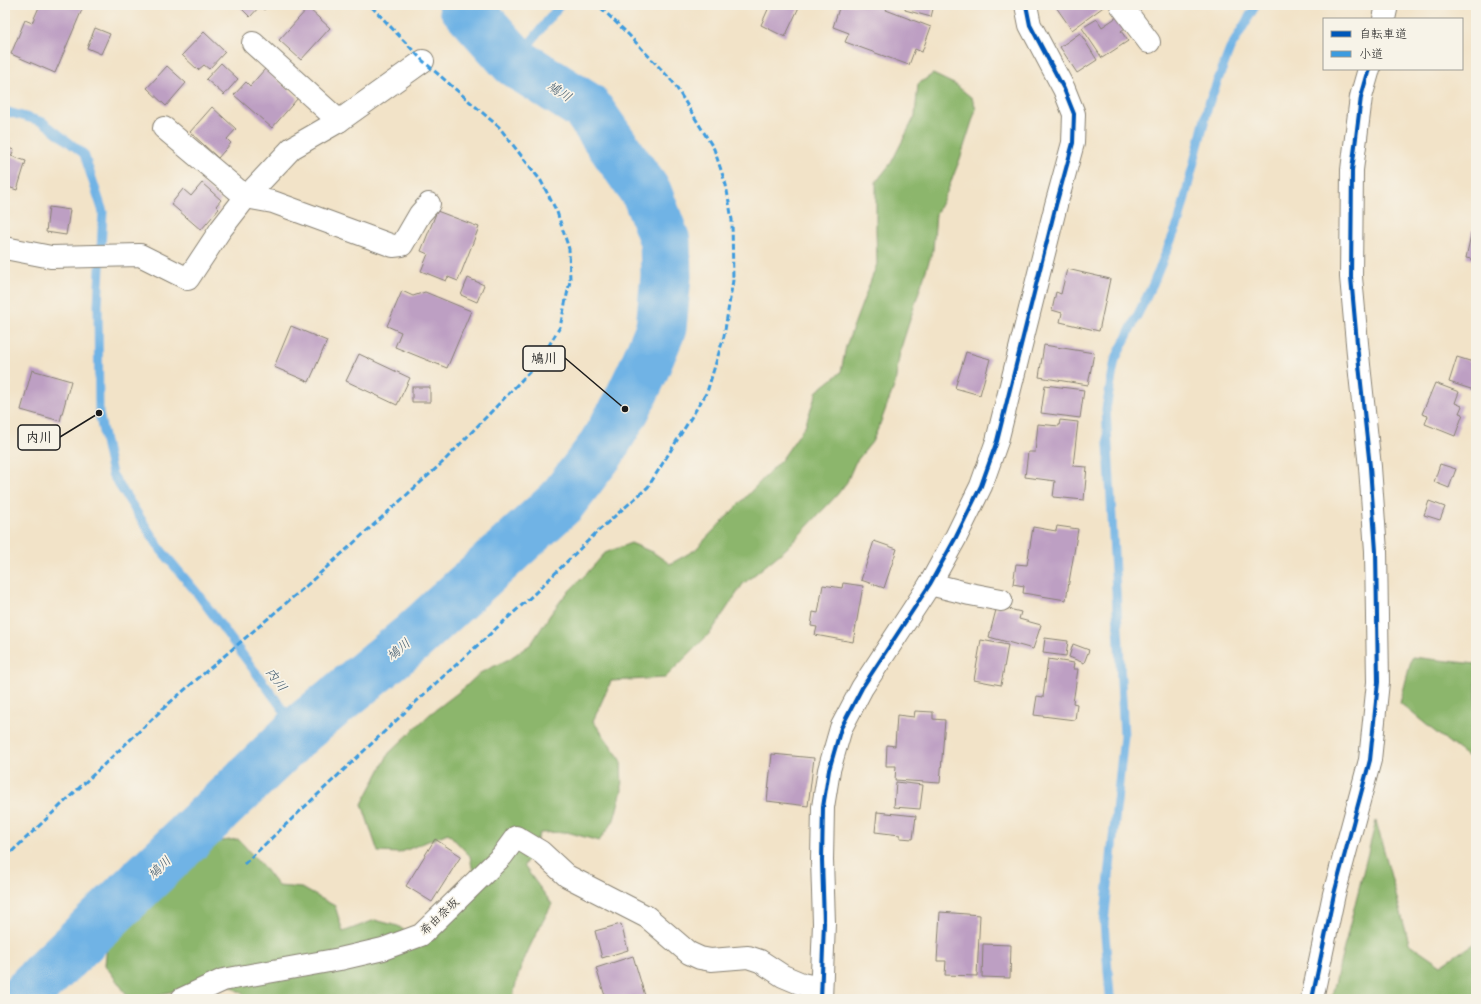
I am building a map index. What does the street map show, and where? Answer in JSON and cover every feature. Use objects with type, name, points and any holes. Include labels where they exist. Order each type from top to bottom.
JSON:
[{"type":"street","points":[[821,993],[824,923],[822,860],[824,807],[829,770],[841,728],[862,688],[930,584],[956,537],[981,486],[997,441],[1073,143],[1074,114],[1064,90],[1030,25],[1026,5]]},
{"type":"street","points":[[1121,5],[1149,42]]},
{"type":"street","points":[[1384,18],[1387,5]]},
{"type":"street","points":[[253,44],[339,121]]},
{"type":"street","points":[[5,248],[51,257],[140,255],[188,279],[220,229],[246,197],[292,148],[339,121],[423,61]]},
{"type":"street","points":[[1312,999],[1334,894],[1370,760],[1378,682],[1376,551],[1372,490],[1351,276],[1352,170],[1361,97],[1369,70]]},
{"type":"street","points":[[164,128],[246,197],[273,202],[393,246],[402,245],[420,214],[429,204]]},
{"type":"street","points":[[930,584],[1001,600]]},
{"type":"street","name":"希由奈坂","points":[[182,999],[223,980],[340,959],[383,949],[421,935],[502,856],[516,837],[541,852],[567,876],[647,917],[689,953],[700,958],[711,960],[748,957],[760,961],[783,976],[821,993]]},
{"type":"green space","points":[[933,74],[956,85],[972,98],[976,109],[960,159],[947,192],[936,214],[933,250],[900,351],[895,384],[872,442],[855,463],[847,482],[837,495],[787,548],[743,584],[711,632],[665,678],[611,681],[593,721],[621,760],[622,790],[614,820],[599,841],[567,832],[540,833],[524,866],[552,904],[523,962],[515,987],[513,999],[248,999],[246,996],[211,974],[180,990],[137,999],[130,999],[105,965],[108,935],[136,911],[172,871],[206,843],[238,839],[261,864],[278,886],[302,888],[335,906],[343,932],[375,920],[398,926],[424,944],[477,894],[470,856],[448,833],[399,853],[378,852],[362,804],[389,753],[430,714],[464,688],[480,673],[509,659],[531,644],[565,595],[605,553],[631,543],[654,553],[670,564],[695,550],[782,459],[805,426],[817,391],[841,372],[846,346],[877,264],[876,182],[891,163],[915,116],[918,84]]},
{"type":"green space","points":[[1412,657],[1476,664],[1476,763],[1400,703]]},
{"type":"green space","points":[[1376,821],[1409,943],[1441,965],[1476,942],[1476,999],[1331,999]]},
{"type":"building","points":[[40,5],[84,5],[55,73],[11,54],[25,20],[32,23]]},
{"type":"building","points":[[238,5],[269,5],[264,10],[260,6],[250,17]]},
{"type":"building","points":[[770,5],[800,5],[785,37],[761,25]]},
{"type":"building","points":[[840,5],[886,5],[888,6],[886,10],[931,27],[922,52],[915,49],[909,65],[845,42],[849,33],[833,27]]},
{"type":"building","points":[[906,5],[934,5],[931,17],[905,10]]},
{"type":"building","points":[[1059,5],[1106,5],[1072,30],[1056,7]]},
{"type":"building","points":[[308,8],[330,28],[301,60],[279,40]]},
{"type":"building","points":[[1117,17],[1125,28],[1121,31],[1128,41],[1102,58],[1082,28],[1097,19],[1102,27]]},
{"type":"building","points":[[95,28],[110,34],[101,54],[87,48]]},
{"type":"building","points":[[204,32],[225,52],[209,69],[204,65],[198,70],[182,55]]},
{"type":"building","points":[[1080,33],[1097,60],[1077,73],[1060,47]]},
{"type":"building","points":[[221,63],[238,79],[224,95],[206,79]]},
{"type":"building","points":[[167,66],[186,83],[166,106],[147,88]]},
{"type":"building","points":[[265,69],[298,98],[272,128],[234,95],[246,82],[250,86]]},
{"type":"building","points":[[212,107],[236,129],[227,139],[231,143],[218,158],[190,132]]},
{"type":"building","points":[[5,141],[10,142],[8,148],[14,150],[11,156],[26,161],[17,190],[5,186]]},
{"type":"building","points":[[202,183],[221,200],[216,206],[219,209],[201,230],[171,204],[183,189],[191,196]]},
{"type":"building","points":[[49,207],[70,210],[66,235],[46,232]]},
{"type":"building","points":[[437,211],[479,227],[458,281],[448,277],[446,281],[421,271],[428,254],[421,251]]},
{"type":"building","points":[[1472,230],[1476,231],[1476,260],[1466,258]]},
{"type":"building","points":[[1067,269],[1110,279],[1099,331],[1060,322],[1062,313],[1052,310],[1056,292],[1061,294]]},
{"type":"building","points":[[468,278],[484,285],[477,302],[461,295]]},
{"type":"building","points":[[402,291],[413,296],[425,292],[471,311],[447,368],[395,347],[401,332],[387,326]]},
{"type":"building","points":[[291,326],[327,341],[309,382],[274,367]]},
{"type":"building","points":[[1044,345],[1094,353],[1088,385],[1039,377]]},
{"type":"building","points":[[966,352],[990,359],[980,395],[955,388]]},
{"type":"building","points":[[359,354],[410,378],[397,405],[346,381]]},
{"type":"building","points":[[1457,357],[1476,363],[1476,384],[1474,390],[1449,382]]},
{"type":"building","points":[[32,370],[71,381],[60,421],[21,410]]},
{"type":"building","points":[[1435,383],[1459,392],[1455,403],[1462,406],[1459,413],[1463,414],[1455,436],[1425,424],[1428,416],[1422,414]]},
{"type":"building","points":[[1045,385],[1084,390],[1080,418],[1041,413]]},
{"type":"building","points":[[412,387],[430,387],[430,402],[412,402]]},
{"type":"building","points":[[1060,420],[1078,422],[1073,466],[1087,467],[1084,500],[1053,497],[1055,481],[1025,477],[1028,452],[1035,452],[1038,424],[1059,426]]},
{"type":"building","points":[[1440,464],[1456,469],[1449,488],[1434,482]]},
{"type":"building","points":[[1429,501],[1445,507],[1440,520],[1424,515]]},
{"type":"building","points":[[1057,526],[1078,529],[1066,600],[1023,593],[1024,586],[1013,584],[1016,564],[1027,565],[1033,527],[1056,531]]},
{"type":"building","points":[[874,541],[897,549],[884,588],[861,580]]},
{"type":"building","points":[[843,583],[863,586],[853,642],[815,635],[817,627],[811,626],[813,612],[818,613],[823,585],[842,588]]},
{"type":"building","points":[[997,606],[1021,612],[1019,619],[1041,625],[1033,649],[989,637]]},
{"type":"building","points":[[1045,638],[1068,641],[1066,656],[1043,653]]},
{"type":"building","points":[[981,640],[1008,645],[1001,685],[974,680]]},
{"type":"building","points":[[1073,644],[1089,650],[1084,663],[1069,657]]},
{"type":"building","points":[[1048,659],[1074,663],[1073,669],[1078,669],[1073,703],[1077,704],[1075,720],[1034,715],[1037,696],[1043,697]]},
{"type":"building","points":[[915,711],[933,712],[933,719],[945,720],[940,783],[895,780],[896,766],[886,766],[887,745],[895,746],[897,715],[914,717]]},
{"type":"building","points":[[772,754],[814,758],[808,806],[767,801]]},
{"type":"building","points":[[896,782],[923,785],[920,809],[894,807]]},
{"type":"building","points":[[877,812],[916,816],[913,839],[900,838],[900,835],[875,832]]},
{"type":"building","points":[[435,839],[461,856],[432,902],[406,886]]},
{"type":"building","points":[[940,912],[980,915],[977,976],[945,975],[946,961],[937,961]]},
{"type":"building","points":[[621,924],[628,950],[602,958],[595,931]]},
{"type":"building","points":[[983,944],[1011,945],[1010,978],[982,977]]},
{"type":"building","points":[[633,956],[646,999],[606,999],[596,968]]},
{"type":"waterway","name":"鳩川","points":[[22,999],[299,731],[411,639],[561,502],[600,451],[625,409],[643,371],[661,328],[666,276],[665,241],[647,194],[586,107],[515,62],[464,5]]},
{"type":"waterway","points":[[515,62],[560,5]]},
{"type":"waterway","points":[[1112,999],[1110,995],[1104,923],[1124,736],[1106,409],[1115,360],[1153,284],[1179,221],[1209,103],[1230,49],[1256,5]]},
{"type":"waterway","name":"内川","points":[[5,111],[43,122],[84,154],[103,212],[98,305],[99,413],[112,474],[161,550],[197,593],[299,731]]},
{"type":"marked path","points":[[5,858],[167,705],[306,586],[442,463],[539,362],[560,327],[570,281],[569,249],[557,212],[541,181],[499,127],[423,61],[370,5]]},
{"type":"marked path","points":[[244,864],[436,683],[533,595],[598,531],[648,487],[707,392],[724,336],[733,280],[732,220],[726,185],[714,149],[673,82],[627,33],[598,5]]},
{"type":"cycle path","points":[[821,999],[824,923],[822,860],[823,807],[829,770],[841,728],[862,688],[930,584],[956,537],[981,486],[997,441],[1073,143],[1074,114],[1064,89],[1030,25],[1026,5]]},
{"type":"cycle path","points":[[1312,999],[1334,894],[1370,760],[1378,682],[1376,551],[1370,467],[1351,277],[1352,170],[1361,97],[1369,70]]},
{"type":"place","name":"鳩川","points":[[625,409]]},
{"type":"place","name":"内川","points":[[99,413]]}]
